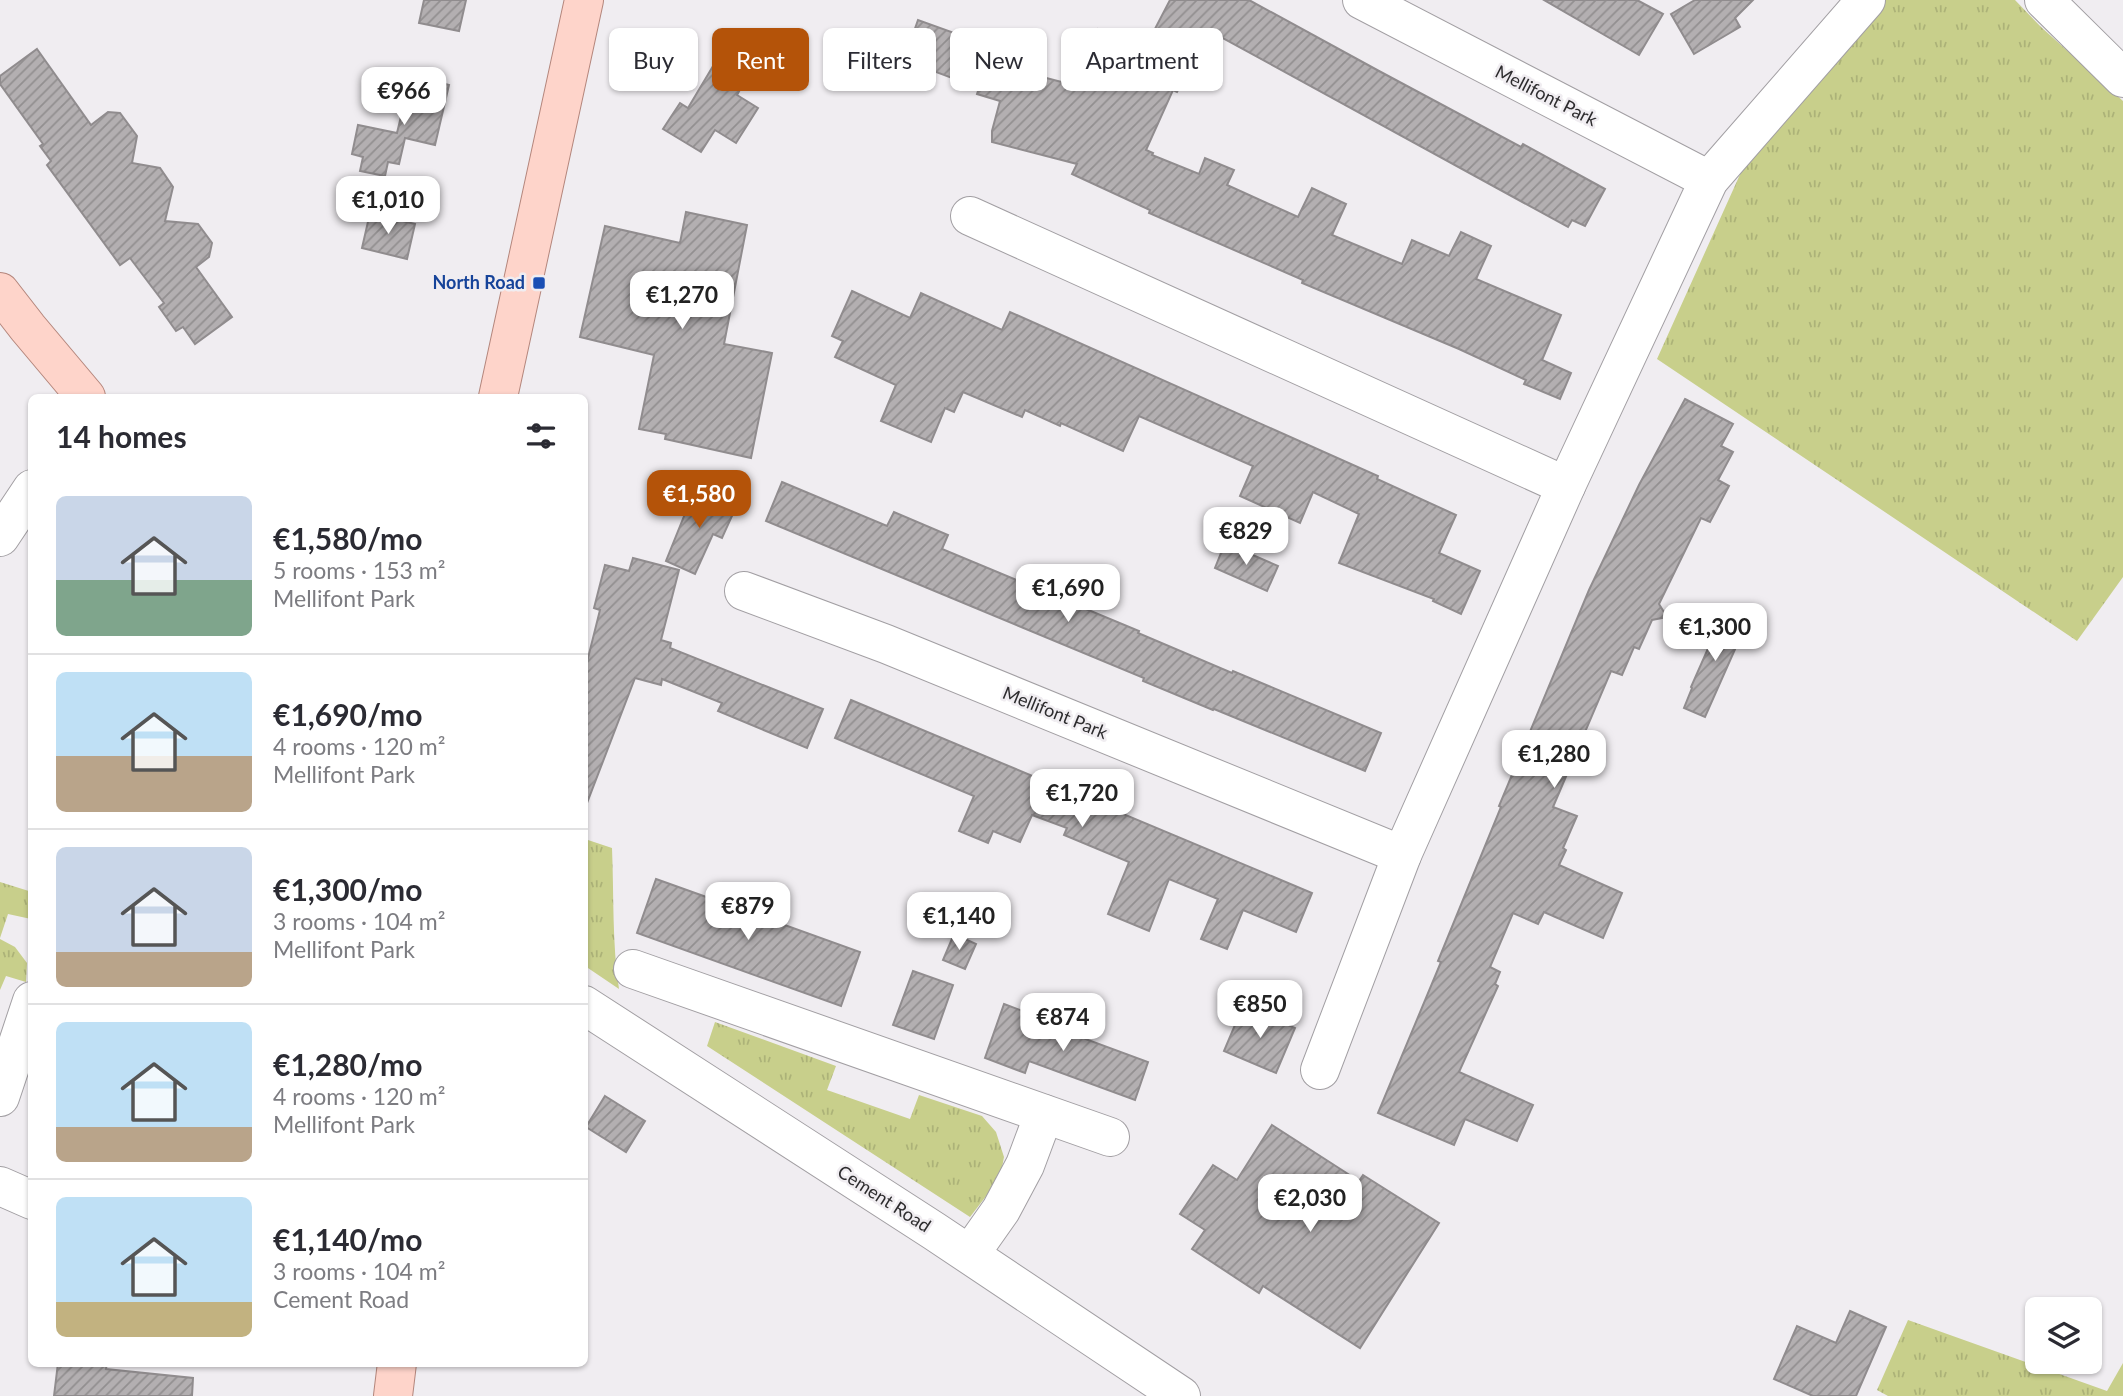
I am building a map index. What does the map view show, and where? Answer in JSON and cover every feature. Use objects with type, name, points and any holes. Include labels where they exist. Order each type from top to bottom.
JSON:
[{"type":"main road","points":[[499,394],[584,0]]},
{"type":"main road","points":[[0,292],[83,394]]},
{"type":"main road","points":[[393,1396],[397,1367]]},
{"type":"street","points":[[1320,1070],[1402,855],[1566,486],[1709,180],[1866,0]]},
{"type":"street","points":[[2044,0],[2123,78]]},
{"type":"street","name":"Mellifont Park","points":[[1378,4],[1709,180]]},
{"type":"street","points":[[970,216],[1566,486]]},
{"type":"street","points":[[0,537],[28,495]]},
{"type":"street","name":"Mellifont Park","points":[[744,591],[886,644],[1402,855]]},
{"type":"street","points":[[633,969],[1110,1137]]},
{"type":"street","name":"Cement Road","points":[[588,1008],[970,1254],[1181,1396]]},
{"type":"street","points":[[4,1072],[28,1011]]},
{"type":"street","points":[[970,1254],[1001,1210],[1025,1165],[1044,1114]]},
{"type":"street","points":[[0,1186],[28,1197]]},
{"type":"green space","points":[[1882,0],[2015,0],[2123,101],[2123,577],[2077,641],[1657,359],[1751,150]]},
{"type":"green space","points":[[588,840],[612,848],[614,937],[619,989],[588,968]]},
{"type":"green space","points":[[0,882],[28,891],[28,918],[8,914],[0,938]]},
{"type":"green space","points":[[0,939],[15,947],[27,963],[26,982],[6,976],[0,990]]},
{"type":"green space","points":[[715,1022],[836,1066],[827,1090],[910,1119],[919,1095],[982,1116],[996,1132],[1004,1157],[1000,1178],[970,1217],[707,1046]]},
{"type":"green space","points":[[1908,1320],[2025,1362],[2025,1374],[2059,1374],[2107,1391],[2123,1363],[2123,1396],[1888,1396],[1877,1390]]},
{"type":"building","points":[[424,0],[466,0],[459,31],[419,23]]},
{"type":"building","points":[[1170,0],[1249,0],[1521,147],[1523,144],[1605,189],[1585,226],[1572,220],[1568,227],[1223,38],[1223,28],[1155,28]]},
{"type":"building","points":[[1544,0],[1637,0],[1663,14],[1639,55]]},
{"type":"building","points":[[1695,0],[1753,0],[1735,18],[1740,27],[1694,54],[1671,14]]},
{"type":"building","points":[[918,20],[950,31],[950,77],[936,72],[936,28],[915,28]]},
{"type":"building","points":[[37,49],[91,125],[108,112],[120,113],[137,136],[132,163],[160,168],[173,187],[165,221],[198,224],[212,243],[209,257],[196,267],[232,317],[195,344],[183,327],[176,331],[159,307],[164,303],[130,258],[120,265],[47,165],[51,161],[40,146],[43,144],[0,84],[0,76]]},
{"type":"building","points":[[712,68],[712,91],[739,91],[737,95],[758,108],[736,143],[715,130],[701,152],[663,129],[680,103],[688,108]]},
{"type":"building","points":[[411,75],[449,85],[435,145],[405,138],[399,164],[388,162],[385,176],[360,171],[363,157],[352,154],[358,125],[397,133]]},
{"type":"building","points":[[1047,78],[1061,82],[1061,91],[1173,91],[1146,150],[1153,153],[1152,155],[1199,174],[1205,158],[1234,170],[1227,185],[1298,217],[1312,188],[1346,204],[1332,235],[1402,264],[1412,240],[1449,256],[1461,232],[1491,246],[1476,279],[1561,315],[1542,360],[1571,373],[1560,399],[1524,384],[1526,380],[1459,349],[1302,283],[1303,280],[1149,213],[1150,210],[1072,174],[1077,164],[992,142],[992,131],[1000,101],[977,94],[978,91],[1047,91]]},
{"type":"building","points":[[686,212],[747,225],[724,344],[772,353],[751,458],[665,439],[666,434],[639,429],[654,355],[580,337],[605,226],[680,243]]},
{"type":"building","points":[[370,213],[415,224],[407,259],[362,248]]},
{"type":"building","points":[[852,291],[910,318],[921,293],[1002,330],[1010,312],[1378,476],[1377,479],[1456,515],[1439,553],[1480,571],[1461,614],[1433,601],[1434,599],[1339,563],[1359,514],[1313,492],[1300,523],[1240,496],[1253,466],[1139,416],[1123,451],[1061,423],[1060,426],[1025,410],[1022,417],[963,392],[954,412],[945,408],[931,442],[881,421],[896,385],[835,357],[843,341],[832,336]]},
{"type":"building","points":[[1685,399],[1733,424],[1721,446],[1733,452],[1718,480],[1729,486],[1710,522],[1701,518],[1659,604],[1667,617],[1652,620],[1639,649],[1634,647],[1622,675],[1611,671],[1553,807],[1577,816],[1563,848],[1566,850],[1559,865],[1622,893],[1603,938],[1544,912],[1538,924],[1513,913],[1490,967],[1500,972],[1495,984],[1498,986],[1459,1072],[1533,1105],[1517,1141],[1465,1119],[1454,1145],[1378,1113],[1441,962],[1438,961],[1501,807],[1499,806],[1589,590],[1639,485]]},
{"type":"building","points":[[782,482],[887,526],[894,512],[948,535],[942,549],[1232,673],[1233,671],[1381,733],[1365,771],[1143,681],[1144,678],[766,521]]},
{"type":"building","points":[[695,489],[736,507],[722,538],[713,534],[695,574],[666,561]]},
{"type":"building","points":[[1225,543],[1278,566],[1267,591],[1215,568]]},
{"type":"building","points":[[633,558],[679,570],[661,640],[671,643],[670,648],[823,709],[807,748],[718,711],[722,703],[662,679],[661,685],[635,678],[588,800],[588,658],[600,610],[594,608],[605,565],[629,571]]},
{"type":"building","points":[[1725,610],[1748,620],[1705,717],[1684,708]]},
{"type":"building","points":[[851,700],[1312,893],[1296,932],[1243,910],[1227,949],[1201,939],[1218,899],[1169,879],[1149,931],[1108,914],[1129,862],[1064,835],[1067,828],[1032,815],[1020,842],[993,831],[988,843],[959,831],[974,796],[835,738]]},
{"type":"building","points":[[656,879],[860,952],[841,1006],[637,933]]},
{"type":"building","points":[[954,934],[976,944],[965,969],[943,960]]},
{"type":"building","points":[[913,971],[953,985],[934,1039],[893,1025]]},
{"type":"building","points":[[1004,1004],[1044,1019],[1042,1023],[1148,1062],[1135,1100],[1029,1061],[1025,1073],[985,1058]]},
{"type":"building","points":[[1243,1006],[1295,1028],[1276,1073],[1224,1051]]},
{"type":"building","points":[[605,1096],[645,1121],[626,1152],[588,1128],[588,1124]]},
{"type":"building","points":[[1272,1125],[1359,1181],[1363,1175],[1439,1223],[1360,1348],[1263,1286],[1259,1293],[1192,1249],[1205,1230],[1180,1214],[1213,1165],[1237,1180]]},
{"type":"building","points":[[1850,1311],[1886,1327],[1856,1396],[1813,1396],[1774,1379],[1797,1326],[1836,1343]]},
{"type":"building","points":[[58,1367],[106,1367],[193,1378],[192,1396],[54,1396]]},
{"type":"place","name":"North Road","points":[[539,283]]}]
